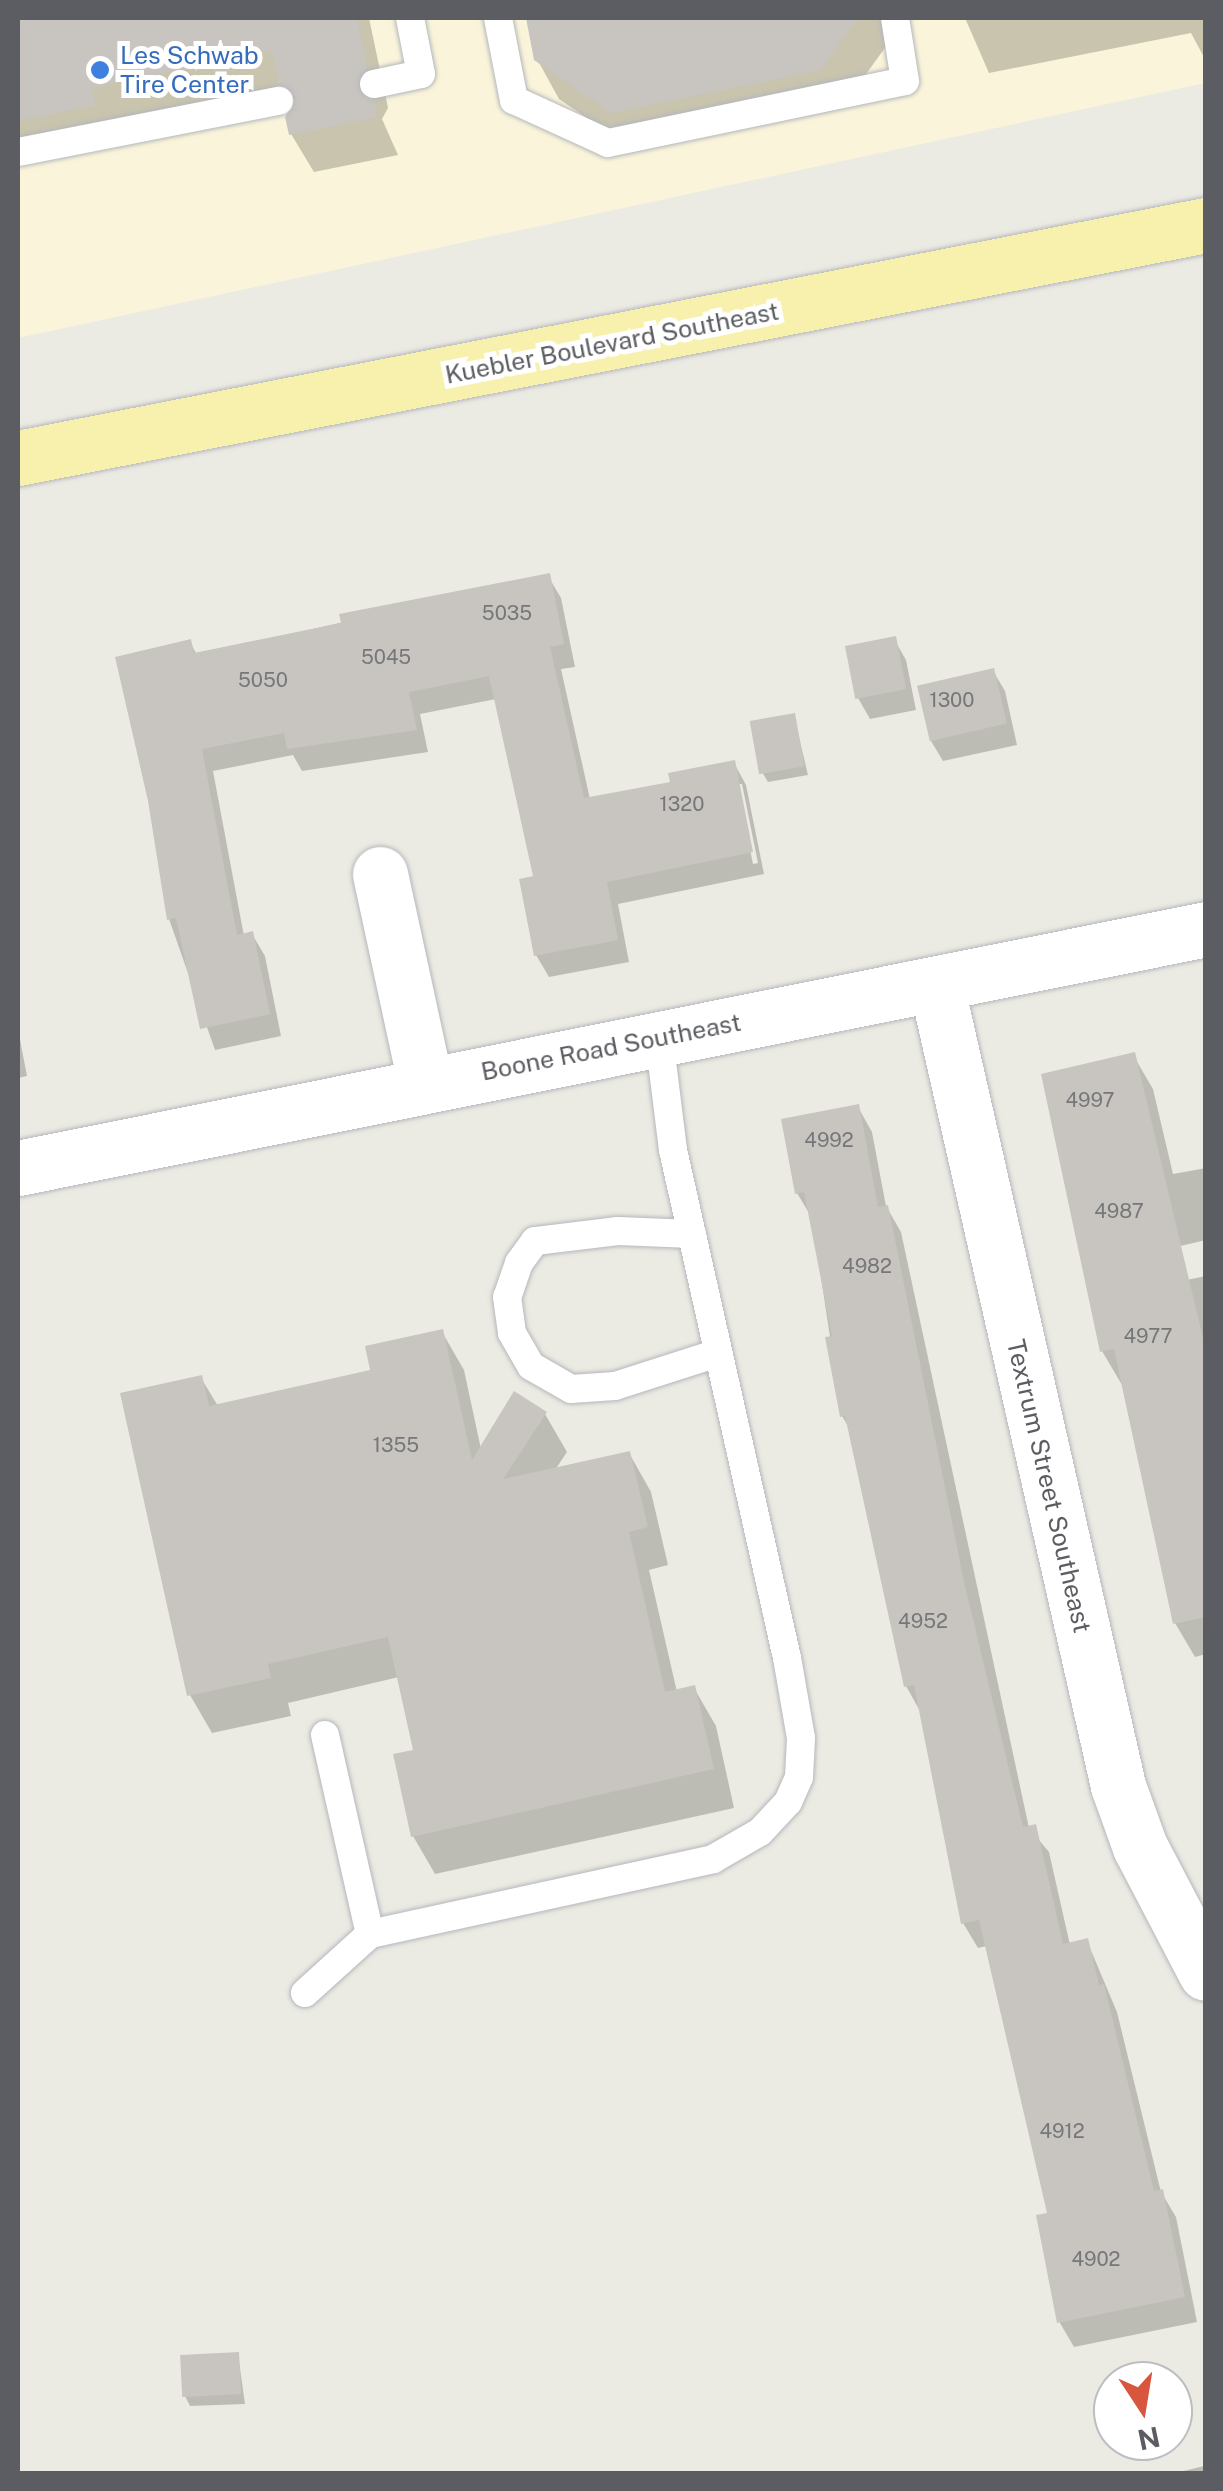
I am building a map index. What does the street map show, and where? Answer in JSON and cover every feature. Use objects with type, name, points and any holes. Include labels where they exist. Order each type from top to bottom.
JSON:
[{"type":"main road","name":"Kuebler Boulevard Southeast","points":[[18,458],[1206,225]]},
{"type":"street","points":[[380,874],[425,1083]]},
{"type":"street","name":"Boone Road Southeast","points":[[18,1168],[425,1083],[1206,930]]},
{"type":"street","name":"Textrum Street Southeast","points":[[936,984],[1118,1786],[1140,1847],[1206,1973]]},
{"type":"lane","points":[[374,84],[421,74],[410,18]]},
{"type":"lane","points":[[498,18],[514,100],[608,143],[905,82],[895,18]]},
{"type":"lane","points":[[18,152],[279,101]]},
{"type":"lane","points":[[305,1993],[370,1934],[713,1858],[760,1832],[788,1802],[799,1777],[801,1738],[692,1234],[659,1038]]},
{"type":"lane","points":[[692,1234],[618,1231],[535,1241],[518,1263],[507,1297],[512,1333],[531,1366],[570,1389],[616,1386],[718,1353]]},
{"type":"lane","points":[[326,1735],[370,1934]]},
{"type":"shaded area","points":[[18,18],[1205,18],[1205,83],[18,338]]},
{"type":"building","name":"Les Schwab Tire Center","points":[[18,18],[357,18],[367,68],[357,87],[374,101],[377,117],[289,135],[285,117],[296,97],[279,84],[272,51],[92,88],[96,105],[18,121]]},
{"type":"building","points":[[526,18],[858,18],[820,70],[611,113],[534,60]]},
{"type":"building","points":[[550,573],[564,644],[550,647],[584,798],[670,782],[668,773],[735,760],[753,852],[607,882],[618,940],[534,956],[519,879],[533,876],[489,676],[409,692],[417,730],[287,749],[284,733],[202,749],[237,935],[253,931],[270,1014],[200,1029],[176,918],[167,920],[148,801],[115,657],[191,639],[194,653],[341,623],[339,614]]},
{"type":"building","points":[[896,636],[906,689],[855,699],[845,646]]},
{"type":"building","points":[[994,668],[1007,724],[930,741],[917,686]]},
{"type":"building","points":[[795,713],[804,766],[759,774],[750,721]]},
{"type":"building","points":[[1135,1052],[1206,1351],[1206,1617],[1173,1624],[1114,1349],[1100,1352],[1041,1074]]},
{"type":"building","points":[[859,1104],[878,1207],[888,1205],[964,1582],[1023,1827],[1036,1824],[1063,1944],[1088,1938],[1099,1985],[1104,1984],[1154,2191],[1163,2189],[1185,2297],[1057,2323],[1036,2215],[1047,2213],[979,1920],[961,1924],[914,1685],[904,1687],[845,1416],[840,1417],[825,1337],[832,1336],[804,1192],[795,1194],[781,1119]]},
{"type":"building","points":[[443,1329],[472,1460],[514,1391],[547,1412],[503,1479],[630,1451],[648,1527],[629,1532],[665,1692],[695,1685],[714,1769],[411,1837],[393,1754],[413,1750],[388,1637],[268,1664],[271,1678],[187,1696],[120,1393],[202,1375],[209,1406],[370,1370],[365,1346]]},
{"type":"building","points":[[239,2352],[241,2394],[182,2397],[180,2355]]},
{"type":"place","name":"Les Schwab Tire Center","points":[[100,70]]}]
